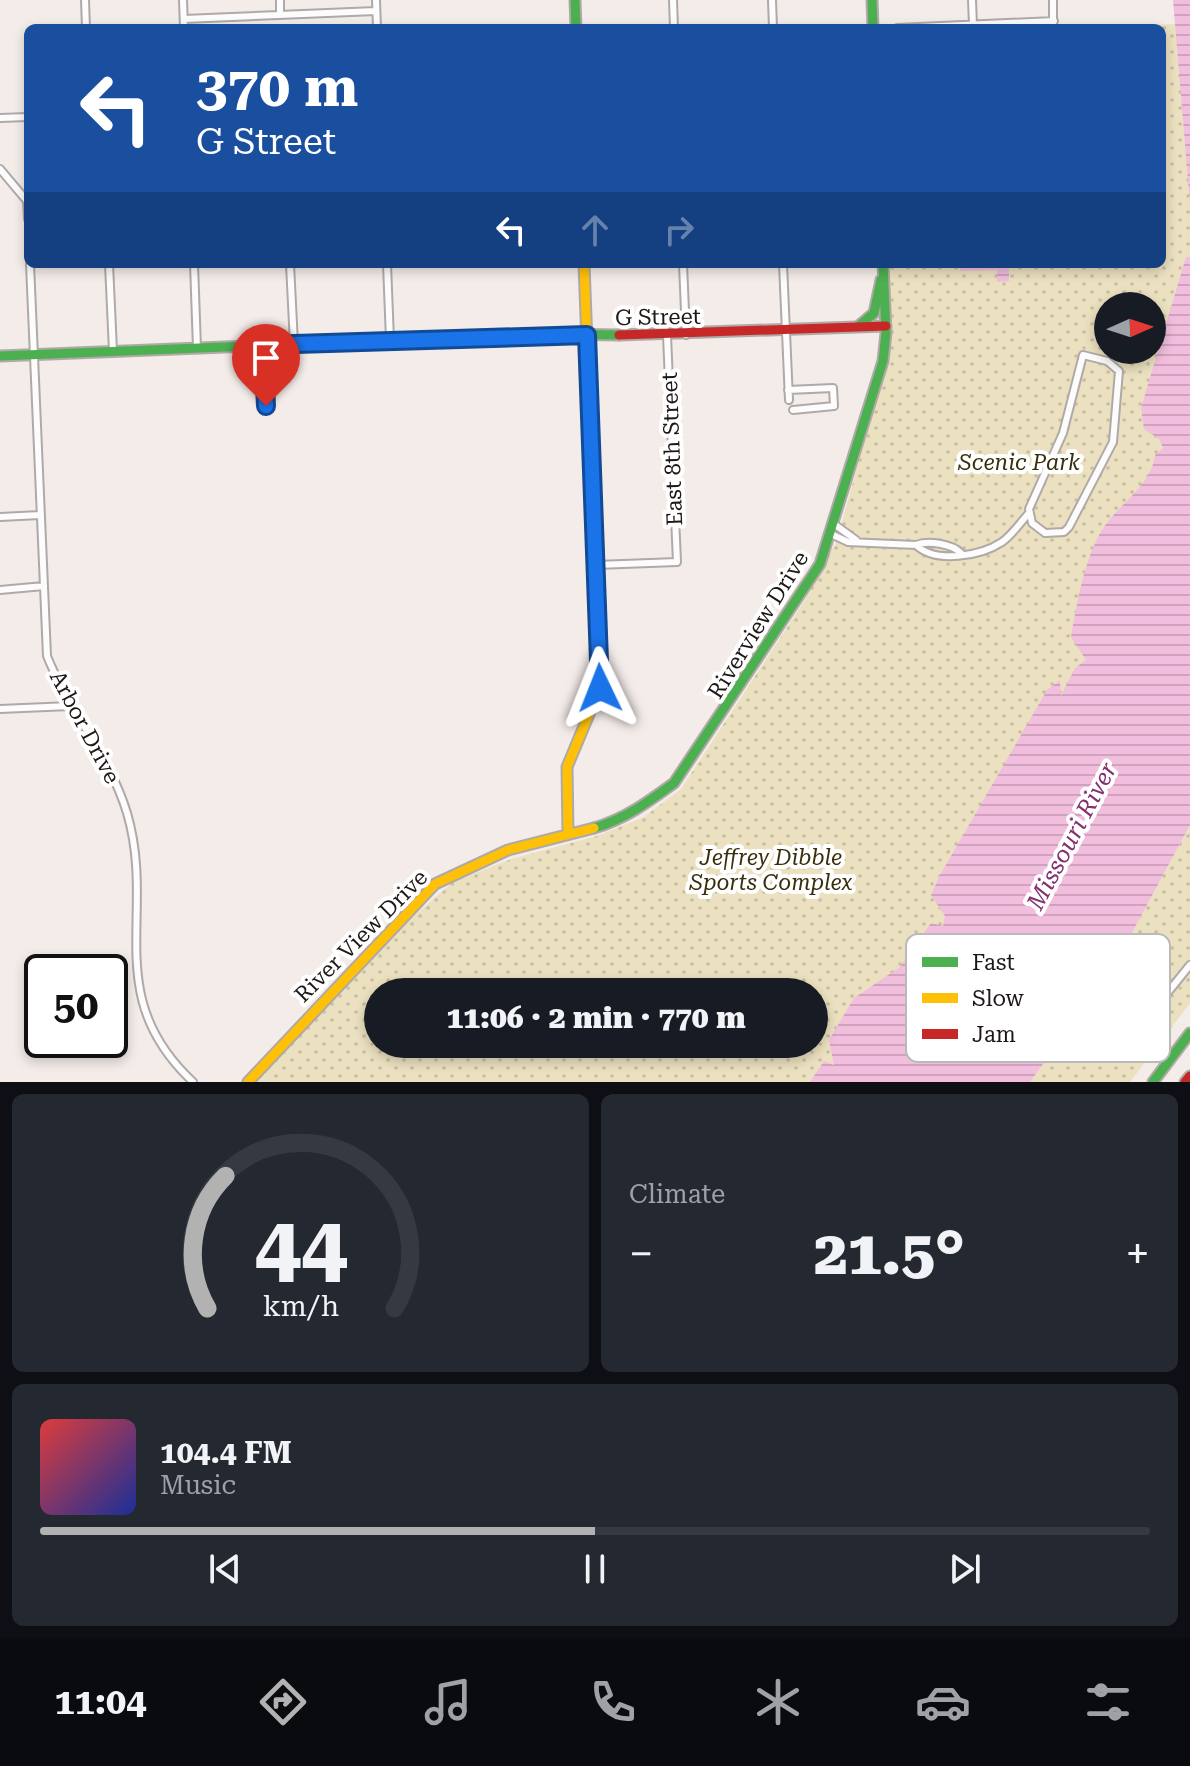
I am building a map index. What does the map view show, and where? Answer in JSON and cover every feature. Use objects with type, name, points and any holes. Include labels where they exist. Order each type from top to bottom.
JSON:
[{"type":"main road","points":[[575,0],[576,24]]},
{"type":"main road","points":[[872,0],[873,24]]},
{"type":"main road","points":[[568,834],[565,773],[571,752],[593,715],[600,688],[584,268]]},
{"type":"main road","points":[[856,327],[868,321],[874,313],[883,268]]},
{"type":"main road","name":"Riverview Drive","points":[[568,834],[615,822],[674,783],[820,564],[883,361],[886,326],[883,268]]},
{"type":"main road","name":"G Street","points":[[0,356],[390,340],[667,336],[886,326]]},
{"type":"main road","name":"River View Drive","points":[[248,1082],[435,884],[508,850],[568,834]]},
{"type":"main road","points":[[1170,1059],[1190,1033]]},
{"type":"main road","points":[[1153,1082],[1168,1062]]},
{"type":"main road","points":[[1185,1082],[1190,1076]]},
{"type":"street","points":[[85,0],[86,24]]},
{"type":"street","points":[[183,0],[184,24]]},
{"type":"street","points":[[280,0],[280,15]]},
{"type":"street","points":[[376,0],[377,24]]},
{"type":"street","points":[[673,0],[674,24]]},
{"type":"street","points":[[772,0],[773,24]]},
{"type":"street","points":[[972,0],[973,24]]},
{"type":"street","points":[[1053,0],[1054,24]]},
{"type":"street","points":[[184,19],[376,11]]},
{"type":"street","points":[[0,118],[24,117]]},
{"type":"street","points":[[0,169],[24,196]]},
{"type":"street","name":"Arbor Drive","points":[[30,268],[47,656],[70,706],[112,775],[133,837],[135,970],[144,1008],[160,1042],[193,1082]]},
{"type":"street","points":[[109,268],[113,351]]},
{"type":"street","points":[[194,268],[197,348]]},
{"type":"street","points":[[290,268],[294,344]]},
{"type":"street","points":[[387,268],[390,340]]},
{"type":"street","points":[[683,268],[686,335]]},
{"type":"street","points":[[783,268],[789,400]]},
{"type":"street","name":"East 8th Street","points":[[596,565],[677,562],[667,336]]},
{"type":"street","points":[[263,345],[266,406]]},
{"type":"street","points":[[833,529],[856,540],[916,545],[922,550],[955,556],[972,554],[999,544],[1029,513],[1063,433],[1083,355],[1107,361],[1119,371],[1113,442],[1075,518],[1064,532],[1045,533],[1036,528],[1029,513]]},
{"type":"street","points":[[788,390],[833,388],[834,406],[793,410]]},
{"type":"street","points":[[0,517],[40,515]]},
{"type":"street","points":[[0,590],[44,586]]},
{"type":"street","points":[[0,709],[70,706]]},
{"type":"street","points":[[1170,990],[1190,965]]},
{"type":"green space","points":[[1166,24],[1175,24],[1190,88],[1190,360],[1128,628],[942,934],[906,934],[906,987],[841,1082],[256,1082],[401,927],[453,882],[511,859],[597,836],[644,817],[681,789],[803,603],[837,540],[886,363],[889,268],[1166,268]]},
{"type":"green space","points":[[1190,825],[1190,1003],[1170,1029],[1170,934],[1131,934]]},
{"type":"green space","points":[[1044,1062],[1145,1062],[1130,1082],[1030,1082]]},
{"type":"water","points":[[1173,0],[1190,0],[1190,204]]},
{"type":"water","name":"Missouri River","points":[[1186,257],[1190,257],[1190,825],[1131,934],[923,934],[931,923],[943,926],[945,916],[931,895],[1047,690],[1060,680],[1061,696],[1075,668],[1086,660],[1071,637],[1090,555],[1102,530],[1141,486],[1155,455],[1163,448],[1159,439],[1144,429],[1141,408],[1154,364],[1166,364],[1166,324]]},
{"type":"water","points":[[960,268],[1009,268],[1009,281],[997,282],[997,270],[960,271]]},
{"type":"water","points":[[906,958],[906,1062],[1044,1062],[1030,1082],[810,1082],[824,1061],[834,1065],[829,1040],[854,998],[900,967]]},
{"type":"traffic: fast","points":[[575,0],[576,24]]},
{"type":"traffic: fast","points":[[872,0],[873,24]]},
{"type":"traffic: fast","points":[[594,828],[626,815],[674,783],[820,564],[883,361],[886,333],[883,268]]},
{"type":"traffic: fast","points":[[860,325],[874,313],[881,280]]},
{"type":"traffic: fast","points":[[0,356],[555,334],[619,335]]},
{"type":"traffic: fast","points":[[1170,1059],[1190,1033]]},
{"type":"traffic: fast","points":[[1153,1082],[1168,1062]]},
{"type":"traffic: slow","points":[[568,834],[567,767],[600,688],[584,268]]},
{"type":"traffic: slow","points":[[248,1082],[435,884],[508,850],[594,828]]},
{"type":"traffic: jam","points":[[619,335],[886,326]]},
{"type":"traffic: jam","points":[[1185,1082],[1190,1076]]},
{"type":"route","points":[[266,406],[263,345],[571,333],[587,335],[600,688]]},
{"type":"park label","name":"Scenic Park","points":[[1019,462]]},
{"type":"park label","name":"Jeffrey Dibble Sports Complex","points":[[771,870]]}]
